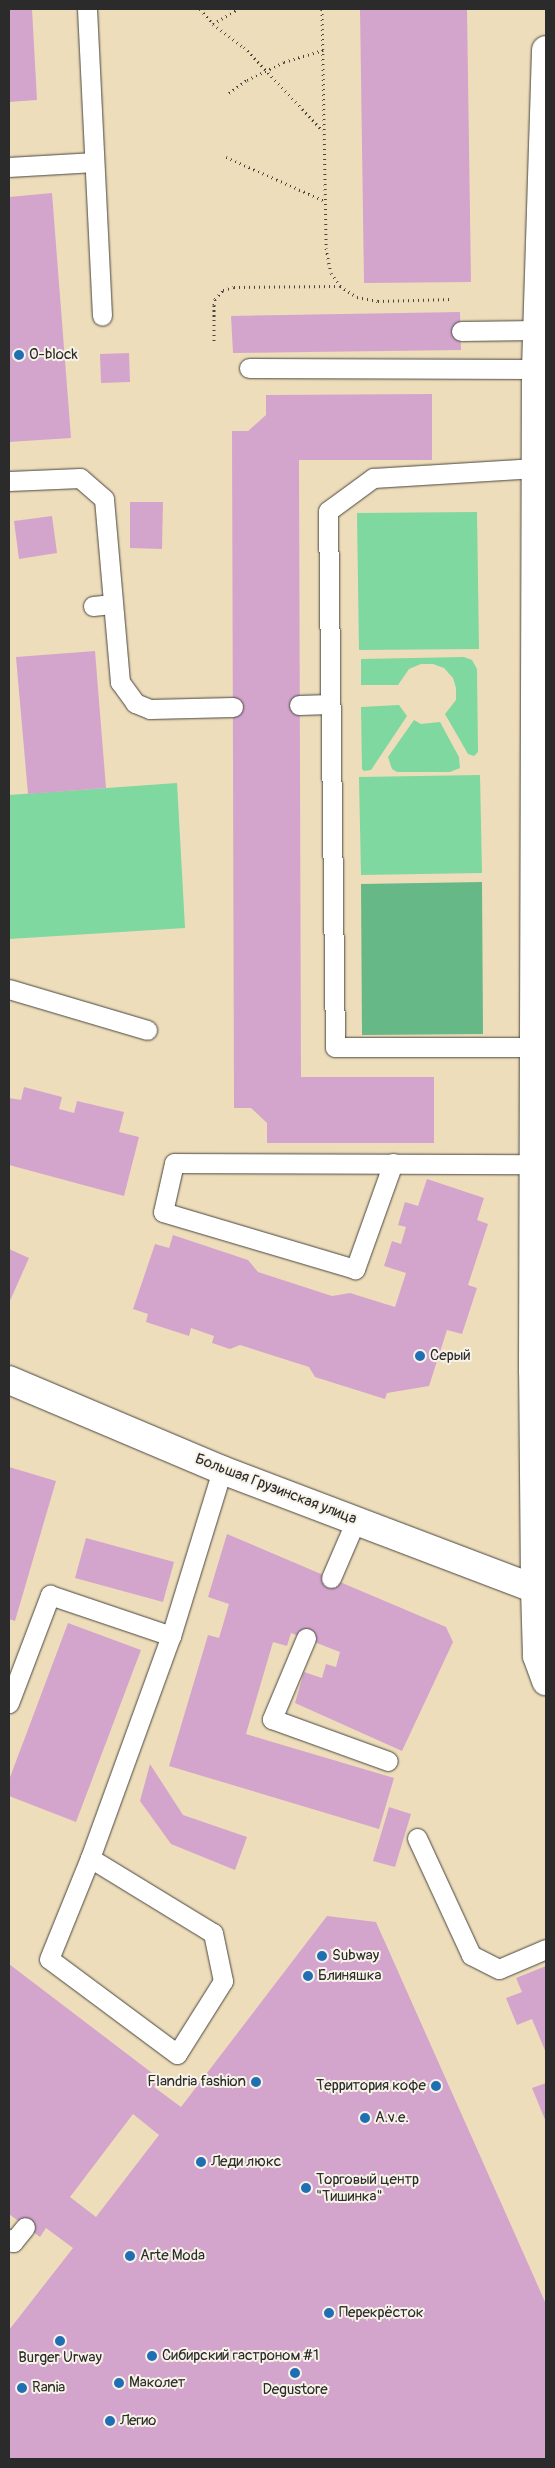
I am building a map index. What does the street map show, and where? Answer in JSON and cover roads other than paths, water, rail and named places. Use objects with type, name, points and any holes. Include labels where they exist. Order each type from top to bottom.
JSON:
[{"type":"street","points":[[546,50],[543,255],[536,369],[540,1014],[534,1047],[533,1164],[539,1371],[541,1591],[537,1656],[546,1681]]},
{"type":"street","name":"Большая Грузинская улица","points":[[9,1380],[222,1470],[541,1591]]},
{"type":"lane","points":[[87,9],[102,316]]},
{"type":"lane","points":[[9,167],[94,162]]},
{"type":"lane","points":[[461,331],[538,330]]},
{"type":"lane","points":[[249,368],[536,369]]},
{"type":"lane","points":[[534,1047],[335,1047],[328,511],[373,478],[536,468]]},
{"type":"lane","points":[[9,481],[80,478],[104,499],[120,682],[135,703],[150,709],[232,707]]},
{"type":"lane","points":[[93,606],[113,604]]},
{"type":"lane","points":[[299,705],[330,704]]},
{"type":"lane","points":[[9,989],[147,1030]]},
{"type":"lane","points":[[393,1163],[355,1269],[163,1212],[174,1163],[393,1163],[533,1164]]},
{"type":"lane","points":[[90,1858],[213,1933],[223,1981],[177,2054],[49,1959],[90,1858],[171,1636],[222,1470]]},
{"type":"lane","points":[[332,1578],[356,1520]]},
{"type":"lane","points":[[9,1703],[50,1595],[171,1636]]},
{"type":"lane","points":[[306,1638],[272,1720],[388,1761]]},
{"type":"lane","points":[[417,1838],[471,1955],[499,1969],[546,1948]]},
{"type":"lane","points":[[9,2239],[13,2242],[25,2227]]},
{"type":"place","name":"O-block","points":[[19,355]]},
{"type":"place","name":"Серый","points":[[420,1356]]},
{"type":"place","name":"Subway","points":[[322,1956]]},
{"type":"place","name":"Блиняшка","points":[[308,1976]]},
{"type":"place","name":"Flandria fashion","points":[[256,2082]]},
{"type":"place","name":"Территория кофе","points":[[436,2086]]},
{"type":"place","name":"A.v.e.","points":[[365,2118]]},
{"type":"place","name":"Леди люкс","points":[[201,2162]]},
{"type":"place","name":"Торговый центр \"Тишинка\"","points":[[306,2188]]},
{"type":"place","name":"Arte Moda","points":[[130,2256]]},
{"type":"place","name":"Перекрёсток","points":[[329,2313]]},
{"type":"place","name":"Burger Urway","points":[[60,2341]]},
{"type":"place","name":"Сибирский гастроном #1","points":[[152,2356]]},
{"type":"place","name":"Degustore","points":[[295,2373]]},
{"type":"place","name":"Маколет","points":[[119,2383]]},
{"type":"place","name":"Rania","points":[[22,2388]]},
{"type":"place","name":"Легио","points":[[110,2421]]}]
